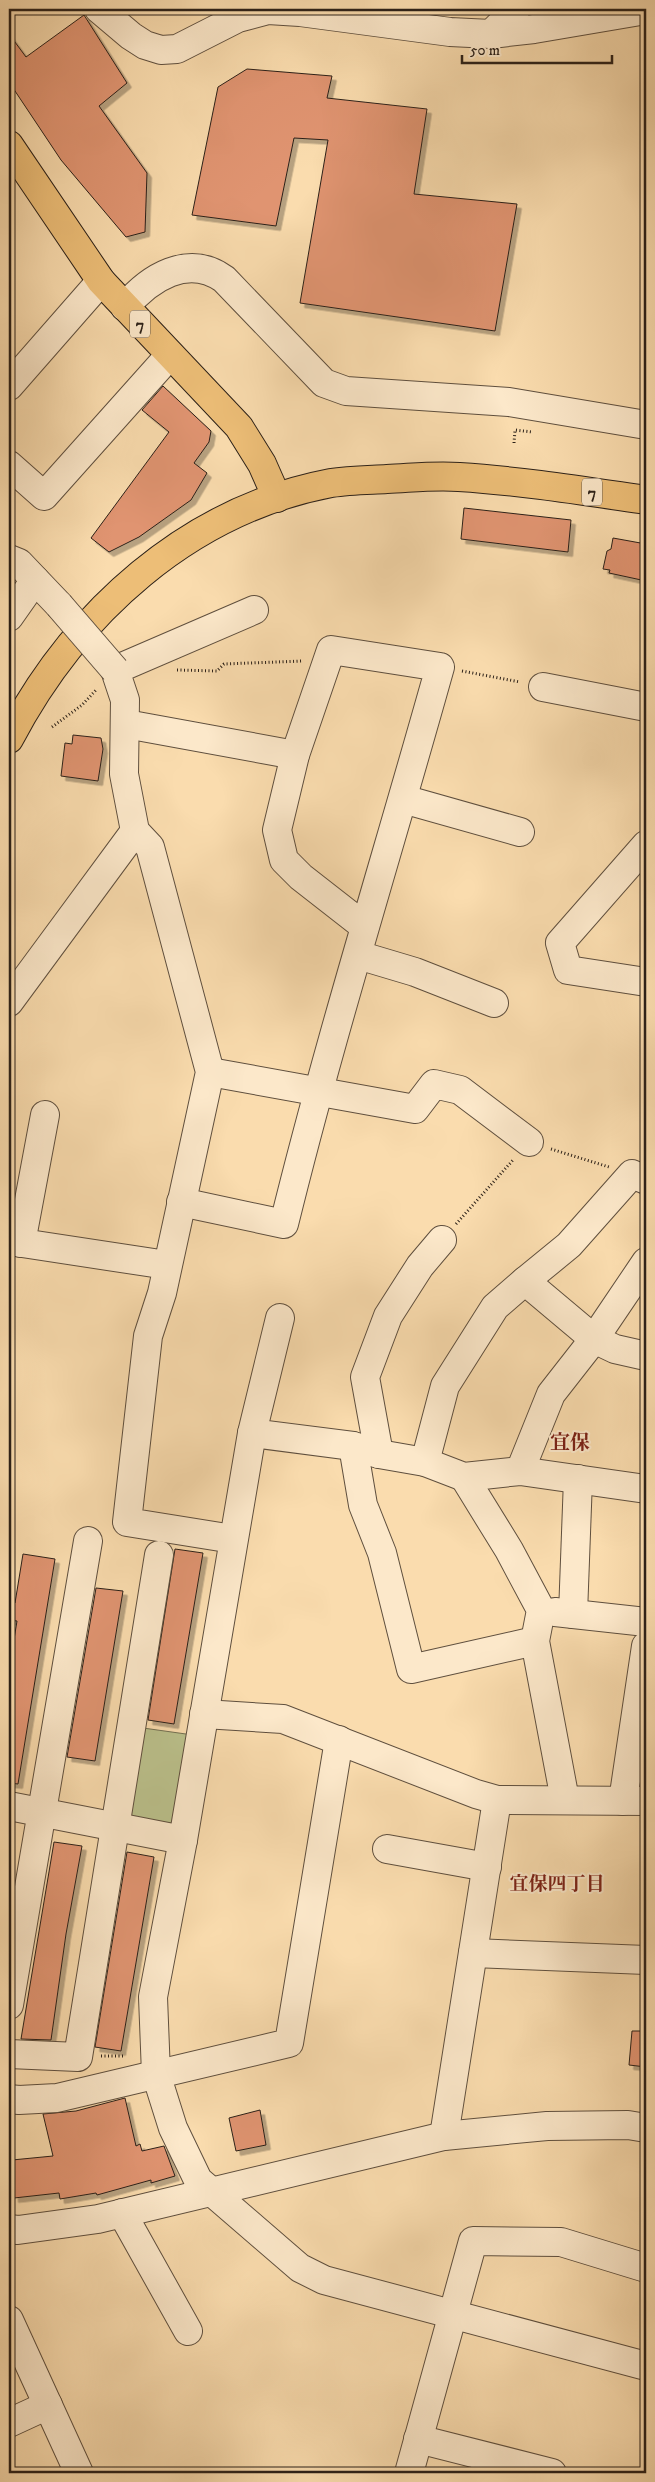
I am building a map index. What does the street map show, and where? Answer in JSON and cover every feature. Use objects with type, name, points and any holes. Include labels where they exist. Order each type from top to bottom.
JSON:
[{"type":"main road","name":"7","points":[[9,145],[101,281],[124,308],[239,427],[262,464],[277,498]]},
{"type":"main road","name":"7","points":[[9,739],[28,703],[53,668],[99,612],[127,584],[158,559],[219,522],[277,498],[333,483],[458,477],[646,500]]},
{"type":"street","points":[[99,9],[131,36],[145,45],[161,50],[177,49],[238,18],[268,10],[450,32],[491,34],[534,29],[631,11]]},
{"type":"street","points":[[491,34],[516,9]]},
{"type":"street","points":[[124,308],[138,291],[175,269],[205,270],[224,279],[324,383],[346,391],[508,402],[646,424]]},
{"type":"street","points":[[9,386],[101,281]]},
{"type":"street","points":[[9,465],[44,496],[170,355]]},
{"type":"street","points":[[9,559],[19,563],[59,605],[115,670],[125,700],[124,774],[135,831],[150,847],[210,1072],[162,1293],[148,1336],[127,1522],[233,1539]]},
{"type":"street","points":[[9,617],[35,580]]},
{"type":"street","points":[[115,670],[254,610]]},
{"type":"street","points":[[181,1202],[284,1224],[317,1092],[358,955],[440,667],[330,650],[295,755],[277,830],[284,860],[365,927]]},
{"type":"street","points":[[543,687],[646,707]]},
{"type":"street","points":[[126,724],[295,755]]},
{"type":"street","points":[[403,799],[520,832]]},
{"type":"street","points":[[9,1002],[135,831]]},
{"type":"street","points":[[646,845],[560,943],[568,970],[646,982]]},
{"type":"street","points":[[358,955],[415,972],[494,1003]]},
{"type":"street","points":[[210,1072],[415,1110],[434,1084],[460,1090],[529,1142]]},
{"type":"street","points":[[45,1115],[15,1242],[167,1265]]},
{"type":"street","points":[[425,1462],[445,1386],[495,1307],[569,1245],[639,1177]]},
{"type":"street","points":[[378,1454],[365,1377],[388,1316],[420,1266],[442,1240]]},
{"type":"street","points":[[520,1471],[551,1394],[594,1339],[646,1262]]},
{"type":"street","points":[[524,1281],[594,1339],[615,1349],[646,1356]]},
{"type":"street","points":[[280,1318],[252,1433],[183,1840],[153,1997],[156,2065],[173,2128],[198,2180],[300,2268],[324,2280],[646,2366]]},
{"type":"street","points":[[252,1433],[353,1446],[378,1454],[425,1462],[464,1477],[520,1471],[646,1489]]},
{"type":"street","points":[[353,1446],[363,1504],[382,1552],[411,1669],[535,1641]]},
{"type":"street","points":[[464,1477],[509,1550],[541,1610],[535,1641],[565,1800]]},
{"type":"street","points":[[573,1614],[578,1479]]},
{"type":"street","points":[[9,2005],[88,1541]]},
{"type":"street","points":[[9,2054],[78,2057],[159,1555]]},
{"type":"street","points":[[541,1610],[646,1622]]},
{"type":"street","points":[[204,1714],[283,1719],[476,1794],[497,1800],[635,1801],[646,1646]]},
{"type":"street","points":[[9,2099],[57,2098],[156,2065],[289,2043],[339,1740]]},
{"type":"street","points":[[444,2136],[497,1800]]},
{"type":"street","points":[[9,1806],[183,1840]]},
{"type":"street","points":[[387,1849],[487,1867]]},
{"type":"street","points":[[474,1953],[646,1960]]},
{"type":"street","points":[[9,2229],[18,2230],[71,2223],[122,2213],[444,2136],[547,2126],[628,2125],[646,2128]]},
{"type":"street","points":[[122,2213],[188,2331]]},
{"type":"street","points":[[409,2473],[473,2241],[562,2242],[646,2268]]},
{"type":"street","points":[[9,2320],[79,2473]]},
{"type":"street","points":[[9,2423],[48,2405]]},
{"type":"street","points":[[418,2439],[523,2470],[552,2473]]},
{"type":"path","points":[[174,670],[217,671],[224,664],[289,660]]},
{"type":"path","points":[[440,667],[543,687]]},
{"type":"path","points":[[52,727],[82,705],[115,670]]},
{"type":"path","points":[[442,1240],[529,1142],[639,1177]]},
{"type":"path","points":[[78,2057],[156,2065]]},
{"type":"green space","points":[[136,1727],[193,1735],[178,1822],[166,1831],[120,1823]]},
{"type":"building","points":[[84,15],[127,83],[99,106],[147,173],[145,232],[126,237],[61,160],[9,82],[9,34],[26,57]]},
{"type":"building","points":[[247,69],[332,76],[327,98],[427,109],[414,194],[517,204],[495,331],[300,303],[328,140],[294,138],[276,226],[192,215],[218,87]]},
{"type":"building","points":[[163,386],[211,431],[209,442],[194,463],[207,473],[191,500],[139,537],[109,552],[91,538],[169,432],[142,410]]},
{"type":"building","points":[[464,508],[571,520],[568,552],[461,539]]},
{"type":"building","points":[[613,538],[646,544],[646,581],[609,573],[610,570],[603,569],[607,551],[611,549]]},
{"type":"building","points":[[73,735],[101,738],[103,749],[98,781],[61,776],[65,743],[72,744]]},
{"type":"building","points":[[175,1549],[203,1553],[174,1724],[148,1720]]},
{"type":"building","points":[[23,1554],[55,1559],[18,1784],[9,1783],[9,1670],[17,1621],[9,1620],[9,1602],[15,1603]]},
{"type":"building","points":[[96,1588],[123,1591],[95,1761],[67,1757]]},
{"type":"building","points":[[54,1842],[82,1846],[66,1934],[51,2040],[21,2039]]},
{"type":"building","points":[[127,1852],[154,1857],[121,2051],[95,2047]]},
{"type":"building","points":[[632,2031],[646,2031],[646,2067],[629,2065]]},
{"type":"building","points":[[125,2098],[136,2146],[140,2144],[142,2151],[164,2146],[175,2176],[151,2183],[151,2180],[97,2195],[96,2193],[60,2199],[59,2193],[14,2198],[12,2160],[53,2156],[43,2114],[76,2111]]},
{"type":"building","points":[[260,2110],[266,2145],[236,2151],[229,2118]]},
{"type":"district","name":"宜保","points":[[570,1442]]},
{"type":"district","name":"宜保四丁目","points":[[557,1883]]}]
